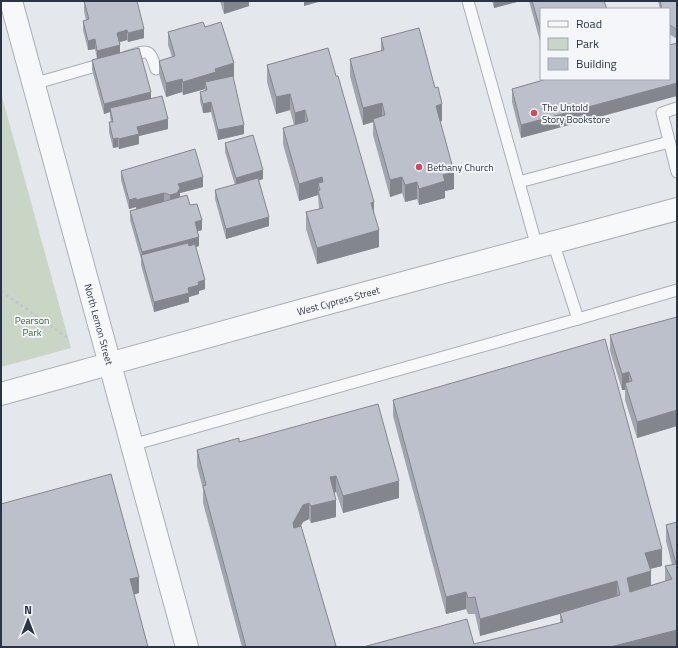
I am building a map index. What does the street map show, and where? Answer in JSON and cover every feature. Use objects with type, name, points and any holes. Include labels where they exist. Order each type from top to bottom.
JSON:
[{"type":"street","name":"North Lemon Street","points":[[11,1],[187,647]]},
{"type":"street","name":"West Cypress Street","points":[[1,394],[677,208]]},
{"type":"lane","points":[[468,1],[519,182],[578,319]]},
{"type":"lane","points":[[33,84],[143,52],[148,52],[152,55],[156,69]]},
{"type":"lane","points":[[677,108],[662,113],[677,172]]},
{"type":"lane","points":[[519,182],[669,142]]},
{"type":"lane","points":[[132,445],[677,290]]},
{"type":"path","points":[[1,291],[69,339]]},
{"type":"green space","name":"Pearson Park","points":[[1,93],[71,348],[1,367]]},
{"type":"building","points":[[84,1],[137,1],[144,29],[128,33],[127,30],[117,33],[120,45],[97,51],[95,39],[88,41],[83,21],[89,19]]},
{"type":"building","points":[[532,1],[604,1],[607,8],[540,8],[540,29]]},
{"type":"building","points":[[660,1],[677,1],[677,30],[670,25],[670,8],[662,8]]},
{"type":"building","points":[[203,22],[205,27],[221,22],[234,63],[215,69],[216,72],[183,82],[182,79],[166,83],[159,61],[175,56],[168,32]]},
{"type":"building","points":[[419,28],[435,88],[438,87],[442,104],[436,106],[454,172],[443,175],[445,181],[419,189],[417,182],[405,185],[402,177],[390,180],[373,119],[385,115],[382,103],[363,108],[350,59],[384,50],[381,38]]},
{"type":"building","points":[[677,43],[677,83],[521,125],[512,89],[544,80],[670,80],[670,45]]},
{"type":"building","points":[[139,48],[151,92],[104,104],[92,60]]},
{"type":"building","points":[[328,48],[336,76],[338,76],[374,202],[371,203],[379,230],[317,248],[306,212],[323,208],[318,191],[320,190],[318,183],[323,182],[322,177],[299,184],[283,128],[308,121],[305,110],[295,113],[290,94],[276,97],[267,65]]},
{"type":"building","points":[[233,76],[244,125],[218,130],[211,102],[203,104],[200,92],[207,90],[205,82]]},
{"type":"building","points":[[162,96],[168,119],[137,127],[139,134],[113,139],[109,122],[113,122],[110,108]]},
{"type":"building","points":[[253,135],[263,170],[236,178],[225,143]]},
{"type":"building","points":[[195,149],[203,177],[178,184],[180,188],[177,193],[170,195],[164,193],[136,200],[136,198],[129,200],[121,171]]},
{"type":"building","points":[[258,178],[269,217],[226,229],[215,190]]},
{"type":"building","points":[[187,195],[190,205],[197,204],[202,220],[195,222],[199,237],[142,252],[130,211]]},
{"type":"building","points":[[188,243],[189,246],[195,244],[205,280],[198,282],[199,285],[188,288],[189,293],[154,302],[141,255]]},
{"type":"building","points":[[677,317],[677,410],[637,422],[625,383],[632,381],[629,372],[622,374],[610,335]]},
{"type":"building","points":[[605,339],[662,549],[645,553],[651,571],[627,578],[630,592],[672,579],[665,566],[676,564],[666,525],[677,522],[677,630],[610,647],[363,647],[467,619],[474,644],[563,622],[560,613],[620,595],[617,581],[480,619],[475,597],[468,598],[466,592],[446,597],[393,400]]},
{"type":"building","points":[[378,404],[399,481],[343,496],[336,476],[330,477],[336,500],[311,506],[309,503],[303,505],[293,523],[294,528],[301,526],[336,646],[246,647],[203,486],[206,485],[197,450],[239,438],[239,442]]},
{"type":"building","points":[[111,474],[139,577],[130,579],[148,647],[1,647],[1,504]]},
{"type":"place","name":"The Untold Story Bookstore","points":[[534,113]]},
{"type":"place","name":"Bethany Church","points":[[419,167]]}]
